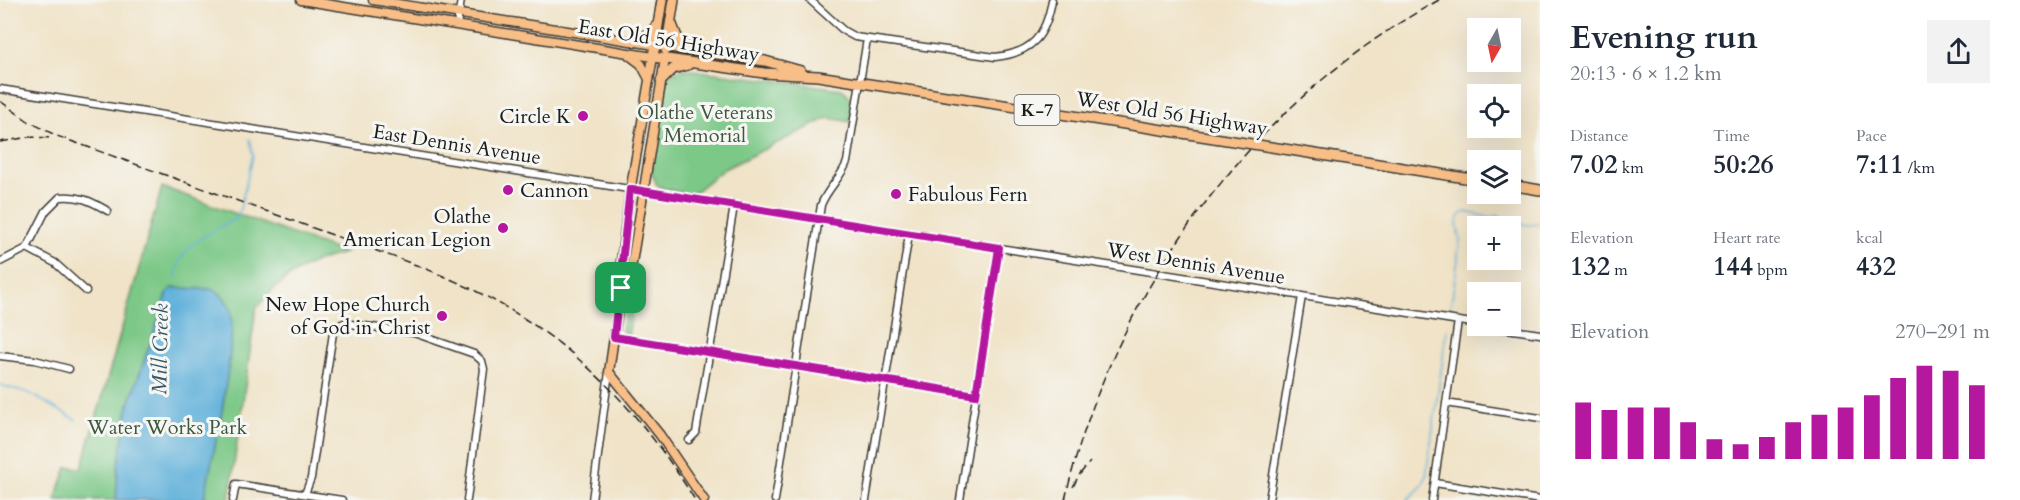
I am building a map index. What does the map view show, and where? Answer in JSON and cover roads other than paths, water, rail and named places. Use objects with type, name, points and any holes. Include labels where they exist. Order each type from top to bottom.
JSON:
[{"type":"highway","points":[[653,57],[662,0]]},
{"type":"highway","points":[[665,58],[674,0]]},
{"type":"highway","points":[[670,21],[677,37],[693,50]]},
{"type":"highway","points":[[634,42],[650,33],[658,24]]},
{"type":"highway","name":"East Old 56 Highway","points":[[654,45],[765,61],[818,76]]},
{"type":"highway","name":"East Old 56 Highway","points":[[653,57],[764,73],[818,76],[860,82]]},
{"type":"highway","points":[[661,81],[673,69],[696,63]]},
{"type":"highway","name":"West Old 56 Highway","points":[[860,82],[1467,178]]},
{"type":"highway","points":[[1521,187],[1540,190]]},
{"type":"main road","name":"East Old 56 Highway","points":[[301,0],[653,57]]},
{"type":"main road","name":"East Old 56 Highway","points":[[373,0],[654,45]]},
{"type":"main road","points":[[623,52],[641,63],[649,79]]},
{"type":"main road","points":[[653,57],[630,189],[620,269],[621,288],[609,372],[660,435],[704,500]]},
{"type":"main road","points":[[621,288],[631,268],[665,58]]},
{"type":"street","points":[[457,25],[461,0]]},
{"type":"street","points":[[810,0],[844,31],[855,37],[995,57],[1007,56],[1026,48],[1042,32],[1048,19],[1052,0]]},
{"type":"street","points":[[775,500],[818,219],[825,196],[847,162],[867,39]]},
{"type":"street","name":"East Dennis Avenue","points":[[0,89],[909,234]]},
{"type":"street","points":[[0,262],[27,248],[46,211],[60,197],[86,198],[108,211]]},
{"type":"street","points":[[689,440],[696,433],[734,206]]},
{"type":"street","points":[[866,500],[909,234]]},
{"type":"street","name":"West Dennis Avenue","points":[[909,234],[1467,322]]},
{"type":"street","points":[[27,248],[55,263],[86,291]]},
{"type":"street","points":[[960,500],[999,248]]},
{"type":"street","points":[[1269,500],[1302,296]]},
{"type":"street","points":[[1432,500],[1458,321]]},
{"type":"street","points":[[305,494],[311,478],[333,333],[336,327],[344,322],[414,333],[474,354],[482,361],[484,369],[467,500]]},
{"type":"street","points":[[1521,331],[1540,334]]},
{"type":"street","points":[[614,337],[976,395]]},
{"type":"street","points":[[0,356],[35,360],[69,369]]},
{"type":"street","points":[[592,500],[609,372]]},
{"type":"street","points":[[1446,403],[1540,418]]},
{"type":"street","points":[[1435,483],[1540,500]]},
{"type":"street","points":[[233,500],[236,484],[305,494],[316,498],[342,500]]},
{"type":"water","points":[[172,288],[212,289],[222,295],[231,308],[229,363],[222,412],[204,500],[116,500],[118,468],[128,407],[168,292]]},
{"type":"waterway","name":"Mill Creek","points":[[176,278],[178,266],[189,247],[238,217],[253,155],[250,139]]},
{"type":"waterway","points":[[1450,312],[1460,242],[1457,224],[1461,215],[1465,212],[1489,217],[1498,216],[1527,225],[1540,224]]},
{"type":"waterway","points":[[1407,500],[1421,487],[1426,477],[1447,329]]},
{"type":"waterway","points":[[0,385],[29,393],[76,420]]},
{"type":"railway","points":[[1065,500],[1087,424],[1117,349],[1155,278],[1200,211],[1251,148],[1308,92],[1371,42],[1439,0]]},
{"type":"railway","points":[[0,101],[28,121],[57,136],[416,265],[462,284],[503,306],[541,330],[576,357],[609,388],[668,459],[695,500]]},
{"type":"railway","points":[[0,142],[29,137],[53,138]]},
{"type":"railway","points":[[1073,487],[1090,462]]},
{"type":"place","name":"Circle K","points":[[583,116]]},
{"type":"place","name":"Cannon","points":[[508,190]]},
{"type":"place","name":"Fabulous Fern","points":[[896,194]]},
{"type":"place","name":"Olathe American Legion","points":[[503,228]]},
{"type":"place","name":"New Hope Church of God in Christ","points":[[442,316]]},
{"type":"park label","name":"Olathe Veterans Memorial","points":[[705,124]]},
{"type":"park label","name":"Water Works Park","points":[[167,427]]}]
